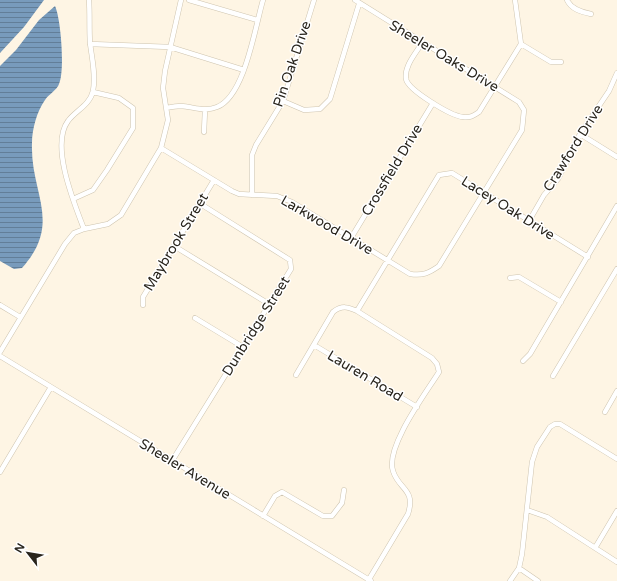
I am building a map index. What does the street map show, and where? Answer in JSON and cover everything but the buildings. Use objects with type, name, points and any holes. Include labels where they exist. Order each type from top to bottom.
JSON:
[{"type":"street","points":[[84,229],[73,199],[61,151],[62,131],[68,120],[87,104],[93,92],[94,66],[90,44],[89,0]]},
{"type":"street","points":[[0,352],[65,244],[74,233],[84,229],[108,224],[121,215],[161,148],[168,120],[163,88],[165,71],[181,0]]},
{"type":"street","points":[[189,0],[257,20]]},
{"type":"street","points":[[166,108],[180,106],[205,110],[217,107],[225,102],[233,92],[244,70],[263,0]]},
{"type":"street","name":"Pin Oak Drive","points":[[252,195],[252,155],[256,145],[283,101],[314,0]]},
{"type":"street","name":"Sheeler Oaks Drive","points":[[355,0],[359,4],[519,102],[524,110],[525,118],[522,130],[484,192]]},
{"type":"street","points":[[422,43],[406,69],[406,79],[410,88],[433,103],[461,117],[471,118],[479,112],[521,44],[515,0]]},
{"type":"street","points":[[567,0],[569,5],[581,12],[591,14]]},
{"type":"street","points":[[283,101],[309,111],[320,110],[330,98],[359,4]]},
{"type":"street","points":[[90,44],[170,47],[244,70]]},
{"type":"street","points":[[521,44],[551,62],[561,62]]},
{"type":"street","name":"Crawford Drive","points":[[529,222],[544,195],[558,179],[580,134],[610,91],[617,73]]},
{"type":"street","points":[[73,199],[93,190],[133,128],[133,108],[119,98],[93,92]]},
{"type":"street","name":"Crossfield Drive","points":[[351,238],[433,103]]},
{"type":"street","points":[[204,132],[205,110]]},
{"type":"street","points":[[580,134],[617,157]]},
{"type":"street","name":"Larkwood Drive","points":[[161,148],[232,191],[252,195],[277,196],[292,202],[410,274],[418,276],[428,274],[439,266],[484,192]]},
{"type":"street","name":"Lacey Oak Drive","points":[[358,311],[439,176],[452,173],[529,222],[588,257]]},
{"type":"street","name":"Maybrook Street","points":[[143,305],[143,297],[214,180]]},
{"type":"street","name":"Dunbridge Street","points":[[172,461],[291,269],[290,260],[199,203]]},
{"type":"street","points":[[523,361],[530,354],[588,257],[612,212],[617,206]]},
{"type":"street","points":[[174,246],[269,304]]},
{"type":"street","points":[[553,376],[617,270]]},
{"type":"street","points":[[510,278],[519,277],[561,302]]},
{"type":"street","points":[[0,305],[20,317]]},
{"type":"street","points":[[296,375],[333,312],[339,307],[348,307],[358,311],[432,358],[437,364],[439,372],[395,445],[391,460],[393,472],[406,489],[412,503],[408,514],[369,581]]},
{"type":"street","points":[[195,318],[243,347]]},
{"type":"street","name":"Lauren Road","points":[[314,345],[417,407]]},
{"type":"street","name":"Sheeler Avenue","points":[[0,356],[369,581]]},
{"type":"street","points":[[0,472],[51,387]]},
{"type":"street","points":[[605,412],[617,391]]},
{"type":"street","points":[[510,581],[518,568],[527,510],[532,462],[537,447],[550,427],[555,424],[560,424],[617,459]]},
{"type":"street","points":[[263,516],[275,496],[282,492],[323,516],[332,516],[342,503],[344,490]]},
{"type":"street","points":[[527,510],[547,517],[617,562]]},
{"type":"street","points":[[595,548],[617,511]]},
{"type":"street","points":[[518,568],[538,581]]},
{"type":"water","points":[[0,0],[44,0],[24,27],[0,53]]},
{"type":"water","points":[[55,6],[62,45],[61,77],[58,86],[42,104],[34,126],[32,138],[35,178],[42,207],[43,222],[41,236],[34,252],[22,268],[14,269],[0,261],[0,66],[16,50],[39,20]]}]
